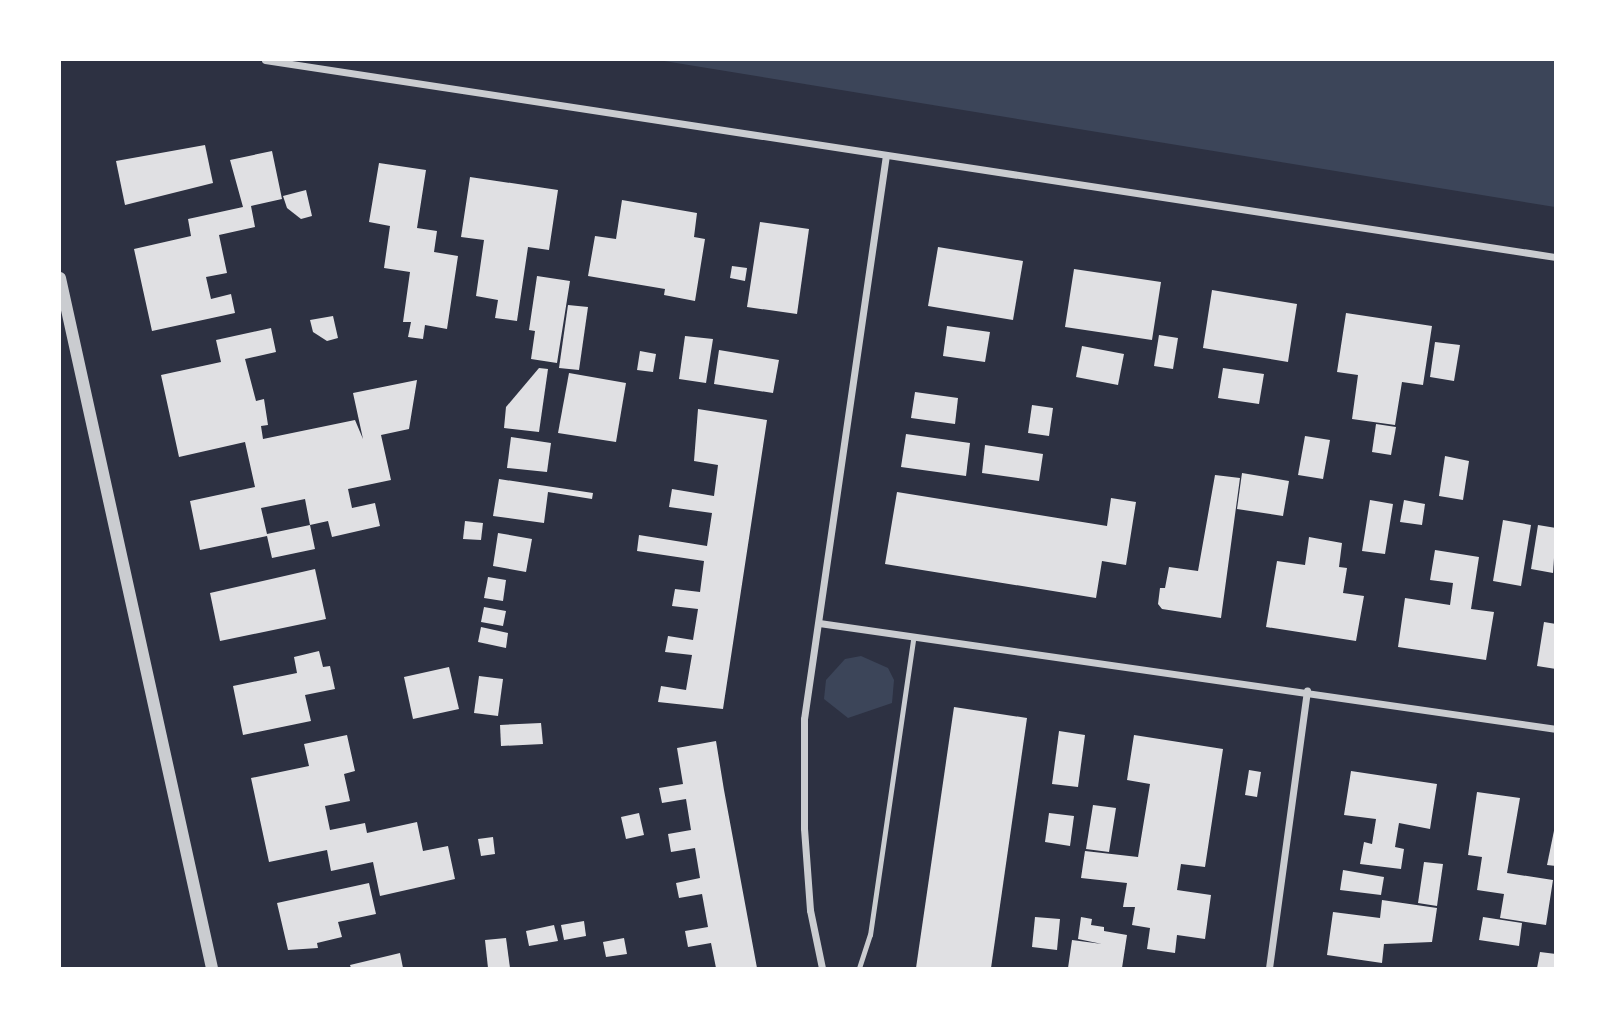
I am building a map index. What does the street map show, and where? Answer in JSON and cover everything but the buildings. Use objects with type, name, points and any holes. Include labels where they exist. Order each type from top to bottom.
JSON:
[{"type":"street","points":[[265,60],[1556,257]]},
{"type":"street","points":[[822,968],[810,910],[802,754],[886,155]]},
{"type":"street","points":[[60,278],[212,968]]},
{"type":"street","points":[[819,623],[914,640],[1307,691],[1556,729]]},
{"type":"street","points":[[1269,968],[1307,691]]},
{"type":"lane","points":[[859,968],[870,935],[914,640]]},
{"type":"shaded area","points":[[658,60],[1555,60],[1555,207]]},
{"type":"shaded area","points":[[861,656],[888,668],[894,680],[892,703],[848,718],[824,699],[826,680],[845,659]]}]
